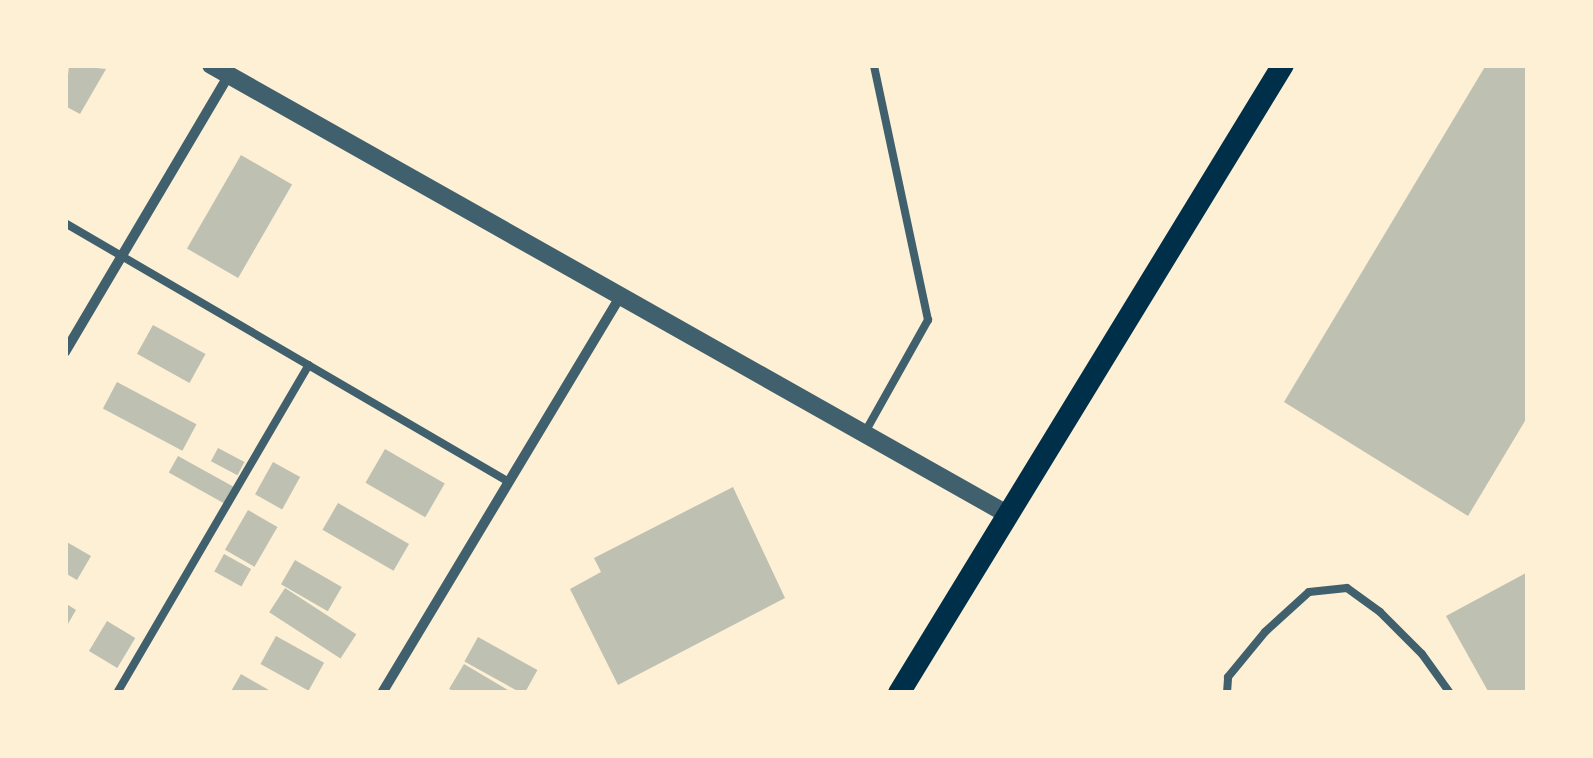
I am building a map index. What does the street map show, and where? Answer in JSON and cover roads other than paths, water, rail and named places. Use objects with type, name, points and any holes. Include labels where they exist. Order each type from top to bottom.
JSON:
[{"type":"main road","points":[[899,693],[1283,65]]},
{"type":"street","points":[[211,65],[1008,514]]},
{"type":"street","points":[[65,352],[230,76]]},
{"type":"street","points":[[382,693],[620,297]]},
{"type":"lane","points":[[864,434],[928,320],[874,65]]},
{"type":"lane","points":[[65,223],[509,482]]},
{"type":"lane","points":[[117,693],[309,365]]},
{"type":"lane","points":[[1227,693],[1228,677],[1265,632],[1309,592],[1347,588],[1380,612],[1422,654],[1450,693]]}]
